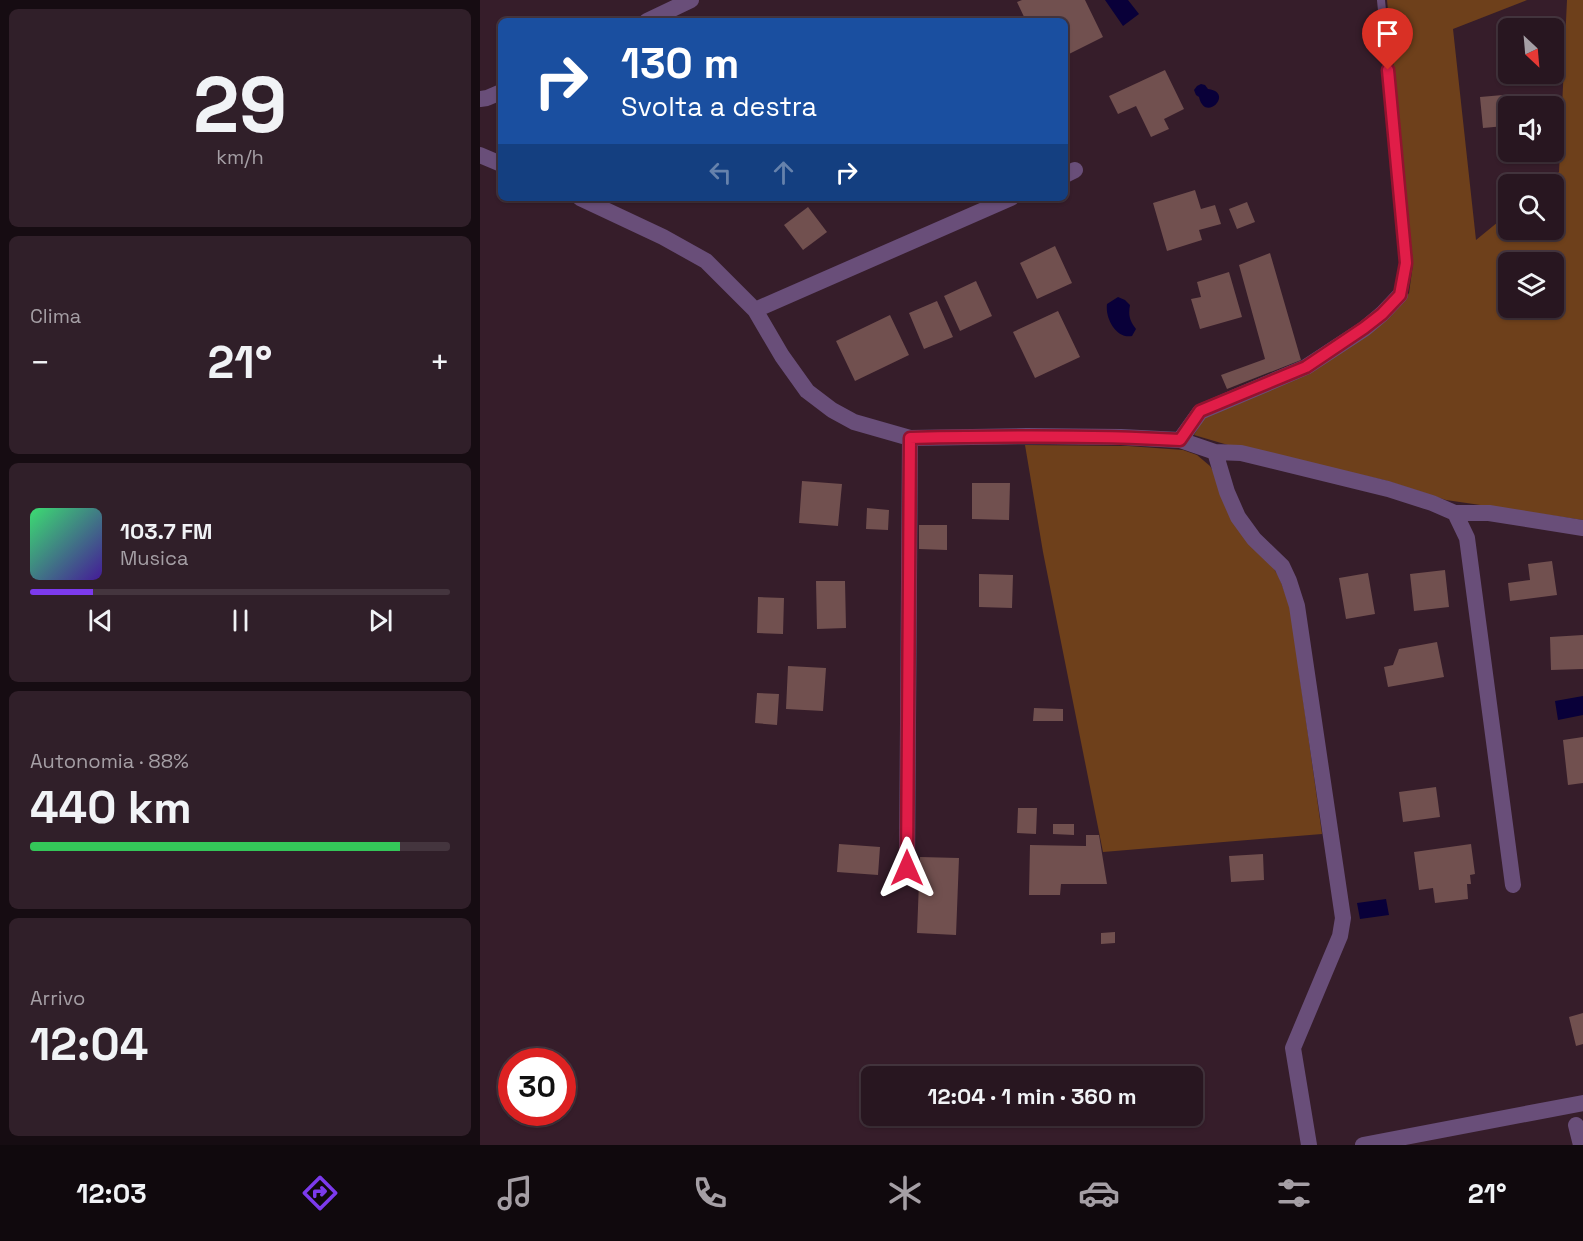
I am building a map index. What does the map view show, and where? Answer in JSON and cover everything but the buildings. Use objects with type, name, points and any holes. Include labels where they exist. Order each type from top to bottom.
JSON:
[{"type":"street","points":[[653,18],[691,0]]},
{"type":"street","points":[[480,99],[498,93]]},
{"type":"street","points":[[480,155],[498,163]]},
{"type":"street","points":[[586,201],[663,237],[706,261],[755,310],[782,356],[807,391],[832,410],[854,422],[910,438],[1027,436],[1180,440],[1215,452],[1241,453],[1388,489],[1455,513],[1488,513],[1583,528]]},
{"type":"street","points":[[755,310],[1004,201]]},
{"type":"street","points":[[1180,440],[1200,411],[1306,367],[1364,328],[1382,314],[1400,295]]},
{"type":"street","points":[[907,868],[910,438]]},
{"type":"street","points":[[1215,452],[1227,492],[1238,517],[1254,539],[1282,566],[1297,606],[1343,918],[1340,936],[1293,1048],[1309,1145]]},
{"type":"street","points":[[1455,513],[1467,538],[1513,885]]},
{"type":"street","points":[[1363,1145],[1583,1103]]},
{"type":"street","points":[[1576,1125],[1581,1145]]},
{"type":"lane","points":[[1381,0],[1406,263],[1400,295]]},
{"type":"shaded area","points":[[1105,0],[1128,0],[1139,14],[1123,26]]},
{"type":"shaded area","points":[[1387,0],[1527,0],[1453,29],[1476,240],[1498,222],[1498,240],[1564,240],[1564,174],[1556,174],[1559,172],[1559,162],[1564,162],[1563,96],[1567,0],[1583,0],[1583,520],[1446,500],[1384,480],[1228,445],[1194,435],[1205,416],[1391,316],[1409,293],[1413,264]]},
{"type":"shaded area","points":[[1201,84],[1216,91],[1219,95],[1219,100],[1212,107],[1207,108],[1202,105],[1196,95],[1194,90]]},
{"type":"shaded area","points":[[1118,297],[1130,305],[1130,318],[1136,329],[1132,336],[1121,334],[1110,321],[1107,304]]},
{"type":"shaded area","points":[[1025,445],[1128,446],[1183,450],[1197,455],[1210,466],[1279,577],[1290,606],[1322,834],[1103,852],[1043,552]]},
{"type":"shaded area","points":[[1583,696],[1583,715],[1558,720],[1555,701]]},
{"type":"shaded area","points":[[1386,899],[1389,915],[1360,919],[1357,903]]},
{"type":"route","points":[[907,868],[910,438],[1027,436],[1180,440],[1200,411],[1306,367],[1364,328],[1382,314],[1400,295],[1406,263],[1388,70]]}]
